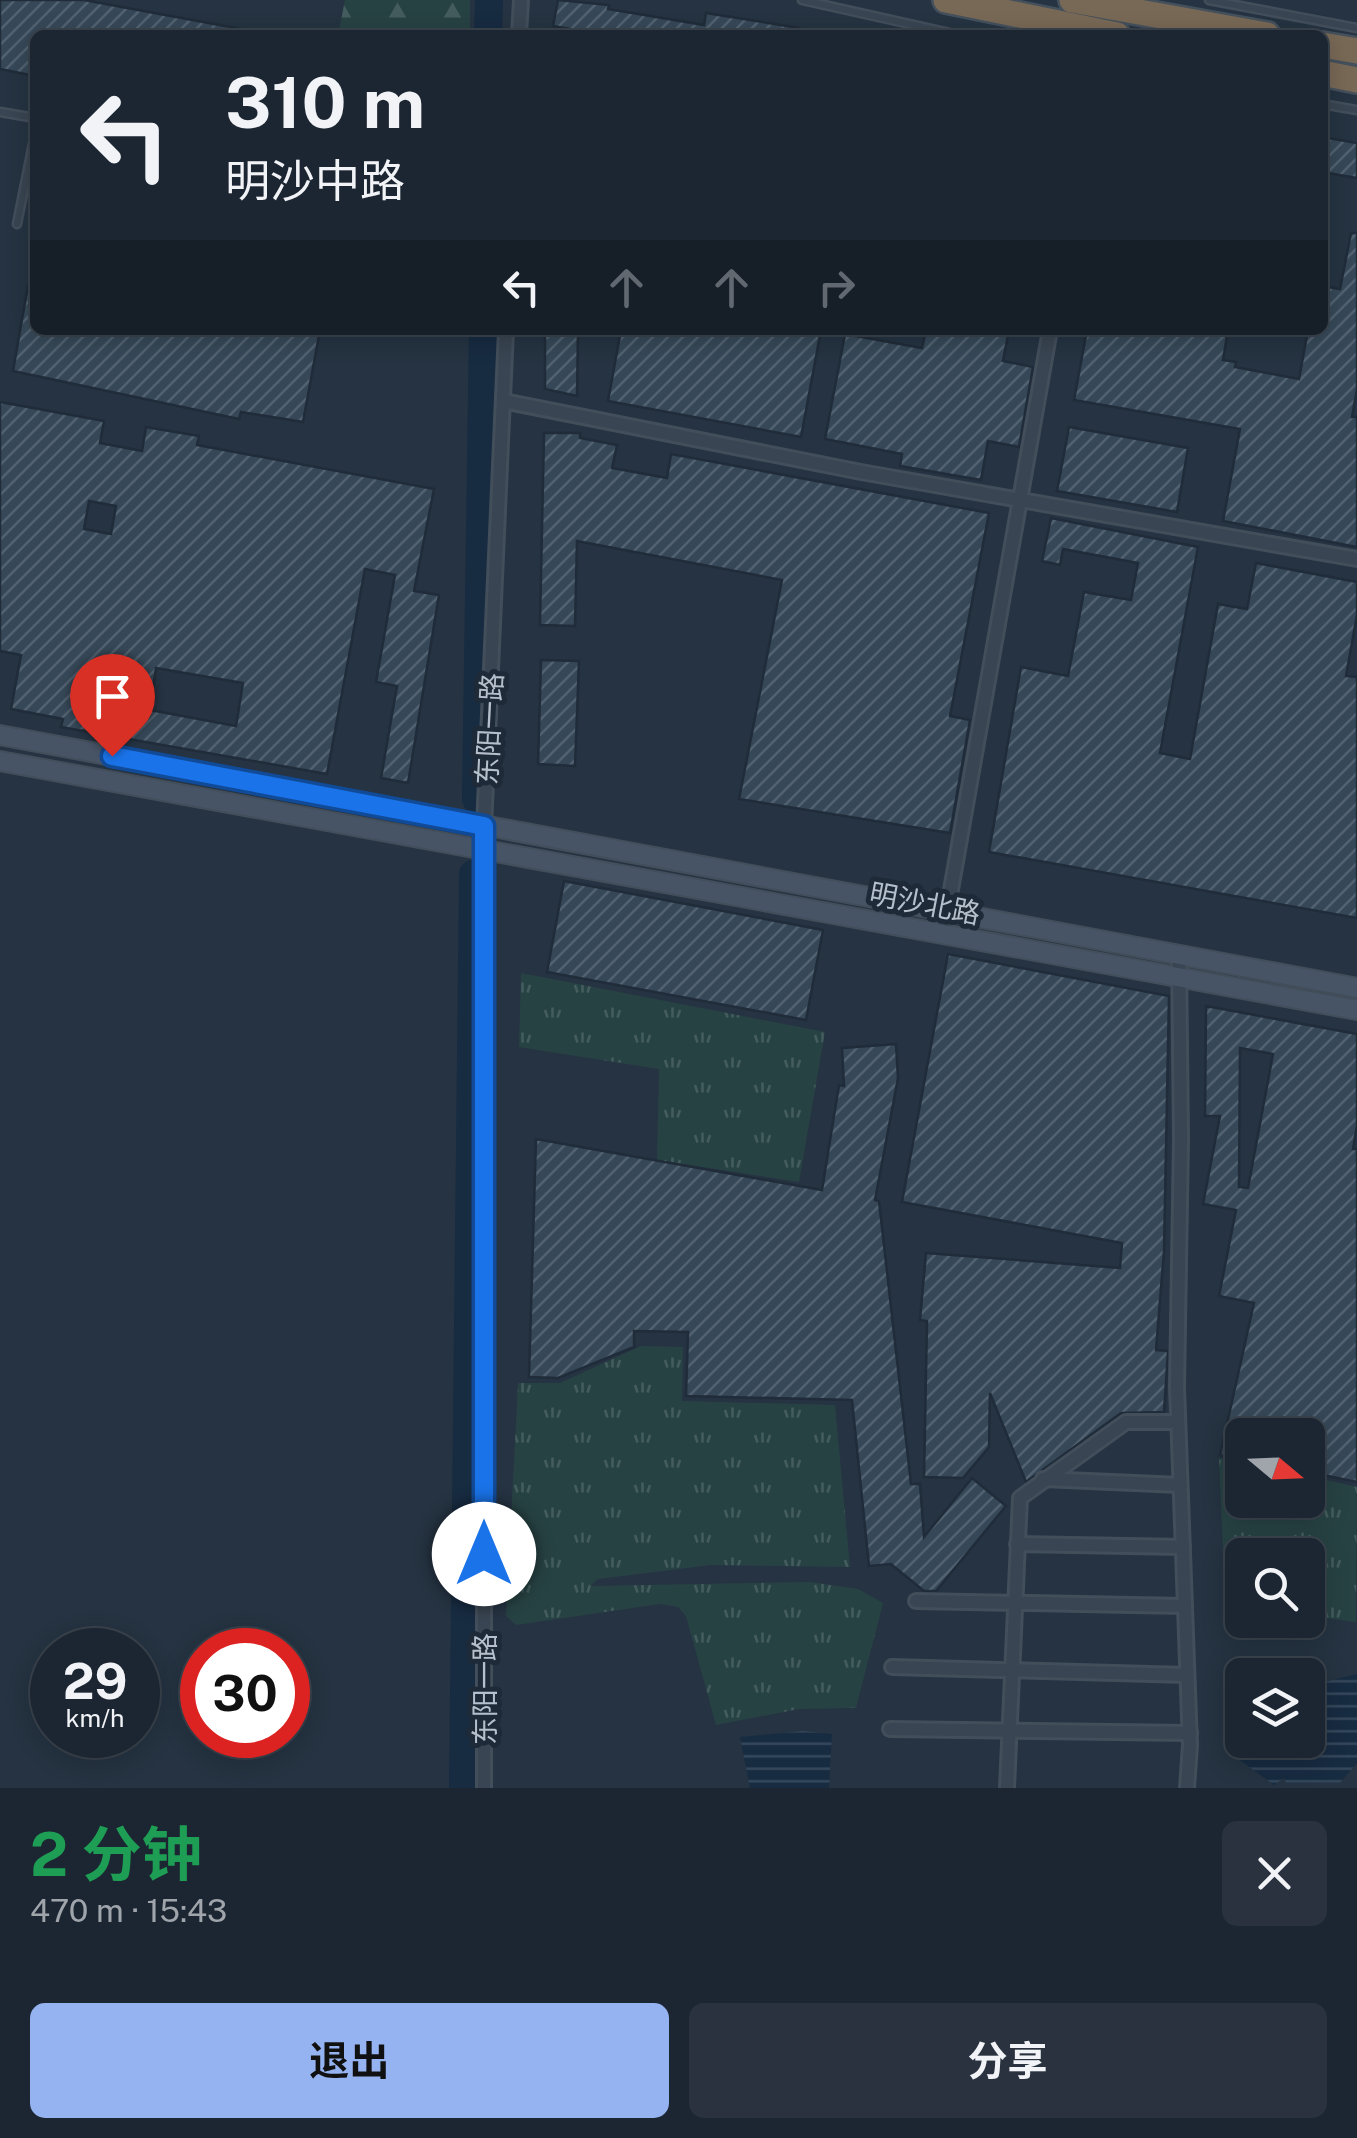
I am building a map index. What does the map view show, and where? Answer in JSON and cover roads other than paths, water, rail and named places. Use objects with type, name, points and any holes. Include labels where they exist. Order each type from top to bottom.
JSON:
[{"type":"highway","points":[[946,0],[1087,30]]},
{"type":"highway","points":[[1072,0],[1240,30]]},
{"type":"highway","points":[[1328,46],[1357,51]]},
{"type":"highway","points":[[1328,75],[1357,80]]},
{"type":"street","points":[[519,30],[521,0]]},
{"type":"street","name":"东阳一路","points":[[484,1788],[484,826],[506,335]]},
{"type":"street","points":[[943,935],[1049,335]]},
{"type":"street","points":[[503,401],[1020,501],[1357,560]]},
{"type":"street","name":"明沙北路","points":[[0,735],[1357,988]]},
{"type":"street","name":"明沙北路","points":[[0,761],[1357,1010]]},
{"type":"street","points":[[1179,954],[1178,1422],[1190,1733],[1188,1788]]},
{"type":"street","points":[[1008,1788],[1020,1498],[1126,1422],[1178,1422]]},
{"type":"street","points":[[1043,1480],[1180,1485]]},
{"type":"street","points":[[1017,1544],[1183,1547]]},
{"type":"street","points":[[916,1601],[1185,1606]]},
{"type":"street","points":[[892,1667],[1188,1676]]},
{"type":"street","points":[[890,1729],[1190,1733]]},
{"type":"lane","points":[[802,0],[937,30]]},
{"type":"lane","points":[[1209,0],[1357,28]]},
{"type":"lane","points":[[1328,105],[1357,110]]},
{"type":"lane","points":[[0,112],[30,117]]},
{"type":"lane","points":[[17,224],[30,159]]},
{"type":"water","points":[[1357,1674],[1357,1763],[1340,1783],[1286,1783],[1284,1778],[1274,1785],[1237,1758],[1325,1758],[1325,1682]]},
{"type":"water","points":[[803,1731],[832,1734],[829,1788],[750,1788],[740,1737]]},
{"type":"waterway","points":[[488,30],[489,0]]},
{"type":"waterway","points":[[476,799],[483,335]]},
{"type":"waterway","points":[[463,1788],[473,874]]}]
